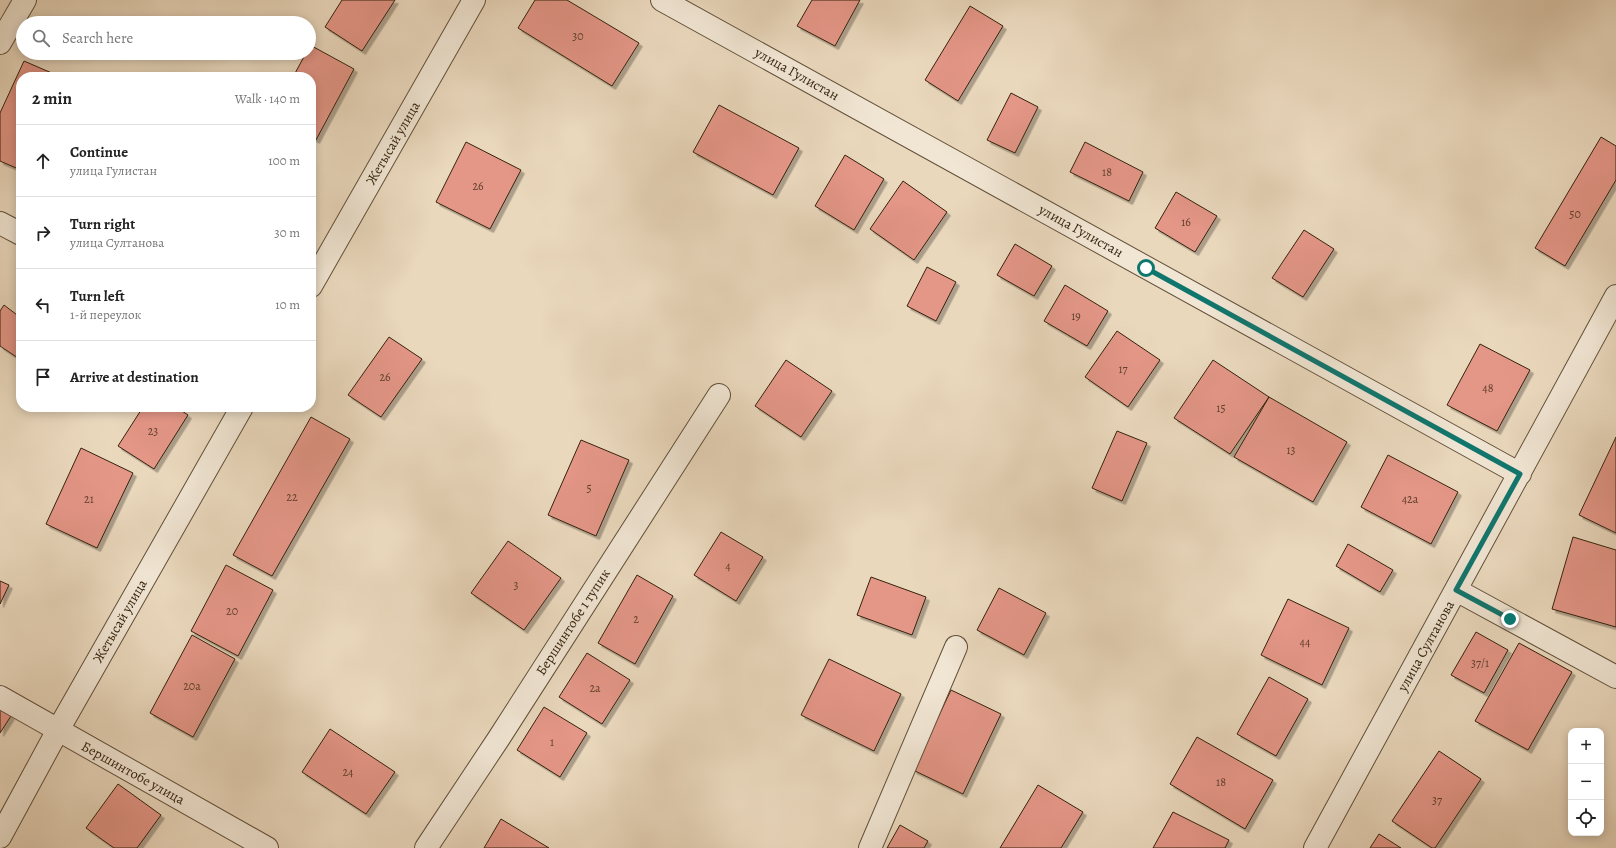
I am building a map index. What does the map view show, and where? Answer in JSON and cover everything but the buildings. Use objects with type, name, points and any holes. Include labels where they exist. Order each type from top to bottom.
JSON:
[{"type":"street","points":[[0,43],[25,0]]},
{"type":"street","name":"Жетысай улица","points":[[316,277],[474,0]]},
{"type":"street","name":"улица Гулистан","points":[[662,0],[1520,474]]},
{"type":"street","points":[[0,223],[16,231]]},
{"type":"street","name":"улица Султанова","points":[[1315,848],[1616,296]]},
{"type":"street","name":"Бершинтобе 1 тупик","points":[[426,848],[500,738],[719,395]]},
{"type":"street","name":"Жетысай улица","points":[[0,837],[58,730],[239,412]]},
{"type":"street","points":[[1456,590],[1616,677]]},
{"type":"street","points":[[870,848],[956,647]]},
{"type":"street","name":"Бершинтобе улица","points":[[0,697],[267,848]]},
{"type":"route","points":[[1146,268],[1520,474],[1456,590],[1510,619]]}]
